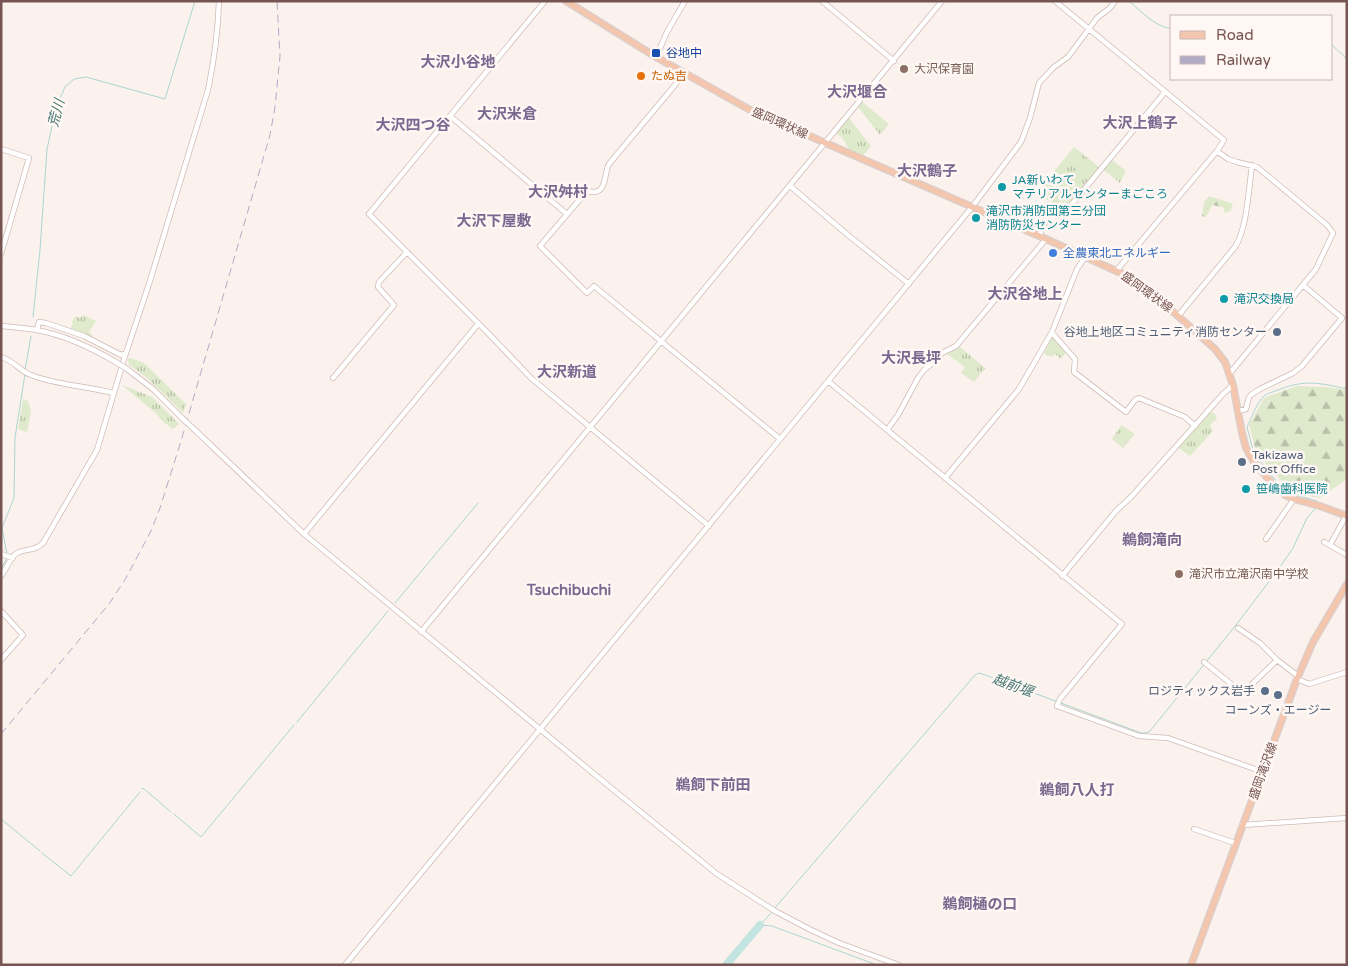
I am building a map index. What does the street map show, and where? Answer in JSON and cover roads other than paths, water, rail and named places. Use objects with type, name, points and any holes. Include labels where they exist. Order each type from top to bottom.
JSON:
[{"type":"main road","name":"盛岡環状線","points":[[566,1],[683,73],[752,111],[1117,270],[1150,292],[1215,349],[1225,362],[1230,373],[1246,448],[1254,462],[1278,489],[1294,499],[1346,516]]},
{"type":"main road","name":"盛岡滝沢線","points":[[1191,965],[1297,678],[1313,642],[1347,584]]},
{"type":"street","points":[[1,576],[7,556],[35,549],[43,543],[97,450],[113,393],[208,90],[213,66],[218,1]]},
{"type":"street","points":[[545,1],[369,214],[531,378],[709,526]]},
{"type":"street","points":[[656,57],[667,32],[686,1]]},
{"type":"street","points":[[822,1],[894,61]]},
{"type":"street","points":[[420,632],[942,1]]},
{"type":"street","points":[[1055,1],[1224,140],[1117,270]]},
{"type":"street","points":[[345,965],[972,207],[1021,142],[1030,118],[1039,83],[1047,73],[1068,57],[1097,18],[1110,8],[1115,1]]},
{"type":"street","points":[[683,73],[609,164],[606,169],[605,182],[600,190],[596,192],[587,191],[540,246],[588,293],[594,286],[780,439]]},
{"type":"street","points":[[1039,236],[1051,208],[1056,205],[1067,210],[1165,92]]},
{"type":"street","points":[[450,116],[567,214]]},
{"type":"street","points":[[1,149],[29,158],[1,254]]},
{"type":"street","points":[[1216,151],[1228,159],[1258,167],[1327,225],[1333,233],[1316,269],[1230,373]]},
{"type":"street","points":[[1178,316],[1239,241],[1244,224],[1252,165]]},
{"type":"street","points":[[790,186],[908,284]]},
{"type":"street","points":[[887,430],[924,370],[935,362],[942,353],[956,346],[1046,239]]},
{"type":"street","points":[[333,378],[394,305],[378,287],[378,282],[407,252]]},
{"type":"street","points":[[945,478],[1018,389],[1052,333],[1077,269],[1086,256]]},
{"type":"street","points":[[1238,411],[1246,408],[1252,394],[1293,373],[1302,366],[1342,318],[1303,285]]},
{"type":"street","points":[[37,330],[39,322],[46,323],[84,336],[121,355],[126,353]]},
{"type":"street","points":[[304,534],[478,324]]},
{"type":"street","points":[[1,326],[37,330],[82,344],[127,369],[153,389],[304,534],[420,632],[717,874],[773,910],[809,929],[839,943],[899,965]]},
{"type":"street","points":[[1052,333],[1075,360],[1074,372],[1126,412],[1135,400],[1139,398],[1185,417],[1195,426]]},
{"type":"street","points":[[1,357],[9,359],[26,373],[49,381],[113,393]]},
{"type":"street","points":[[828,382],[1122,624],[1057,706],[1139,736],[1168,738],[1263,772]]},
{"type":"street","points":[[1062,576],[1116,511],[1131,498],[1223,394],[1233,386]]},
{"type":"street","points":[[1266,539],[1294,499]]},
{"type":"street","points":[[1330,546],[1346,516]]},
{"type":"street","points":[[1324,542],[1347,555]]},
{"type":"street","points":[[1,611],[23,634],[1,660]]},
{"type":"street","points":[[1238,628],[1260,643],[1297,678],[1309,684],[1347,672]]},
{"type":"street","points":[[1205,663],[1241,692],[1244,692],[1277,660]]},
{"type":"street","points":[[1242,825],[1347,818]]},
{"type":"street","points":[[1194,829],[1235,843]]},
{"type":"waterway","name":"荒川","points":[[33,317],[47,149],[56,108],[65,87],[74,79],[86,77],[165,99],[195,1]]},
{"type":"waterway","name":"越前堰","points":[[1129,1],[1154,22],[1170,28]]},
{"type":"waterway","name":"越前堰","points":[[1333,46],[1347,59]]},
{"type":"waterway","name":"荒川","points":[[25,370],[31,336]]},
{"type":"waterway","name":"荒川","points":[[7,554],[2,528],[14,498],[15,438],[25,374]]},
{"type":"waterway","name":"越前堰","points":[[1317,503],[1317,501],[1300,496],[1283,487],[1267,471],[1253,450],[1247,427],[1259,402],[1269,393],[1305,383],[1347,389]]},
{"type":"waterway","points":[[395,603],[478,503]]},
{"type":"waterway","name":"越前堰","points":[[1061,703],[1141,733],[1150,731],[1277,571],[1293,548],[1307,518],[1315,509]]},
{"type":"waterway","name":"荒川","points":[[1,569],[7,558]]},
{"type":"waterway","points":[[297,722],[388,611]]},
{"type":"waterway","name":"越前堰","points":[[774,909],[975,675],[979,673],[1058,702]]},
{"type":"waterway","points":[[174,814],[201,837],[294,725]]},
{"type":"waterway","points":[[142,789],[171,812]]},
{"type":"waterway","points":[[42,853],[71,876],[140,792]]},
{"type":"waterway","points":[[1,819],[40,851]]},
{"type":"waterway","name":"越前堰","points":[[760,925],[772,912]]},
{"type":"waterway","name":"越前堰","points":[[726,965],[760,925]]},
{"type":"waterway","points":[[761,925],[772,926],[877,965]]},
{"type":"railway","points":[[1,734],[109,604],[126,578],[151,531],[160,508],[270,135],[280,56],[277,1]]},
{"type":"place","name":"谷地中","points":[[656,53]]},
{"type":"place","name":"大沢保育園","points":[[904,69]]},
{"type":"place","name":"たぬ吉","points":[[641,76]]},
{"type":"place","name":"JA新いわて マテリアルセンターまごころ","points":[[1002,187]]},
{"type":"place","name":"滝沢市消防団第三分団 消防防災センター","points":[[976,218]]},
{"type":"place","name":"全農東北エネルギー","points":[[1053,253]]},
{"type":"place","name":"滝沢交換局","points":[[1224,299]]},
{"type":"place","name":"谷地上地区コミュニティ消防センター","points":[[1277,332]]},
{"type":"place","name":"Takizawa Post Office","points":[[1242,462]]},
{"type":"place","name":"笹嶋歯科医院","points":[[1246,489]]},
{"type":"place","name":"滝沢市立滝沢南中学校","points":[[1179,574]]},
{"type":"place","name":"ロジティックス岩手","points":[[1265,691]]},
{"type":"place","name":"コーンズ・エージー","points":[[1278,695]]},
{"type":"district","name":"大沢小谷地","points":[[458,62]]},
{"type":"district","name":"大沢堰合","points":[[857,92]]},
{"type":"district","name":"大沢米倉","points":[[507,114]]},
{"type":"district","name":"大沢上鶴子","points":[[1140,123]]},
{"type":"district","name":"大沢四つ谷","points":[[413,125]]},
{"type":"district","name":"大沢鶴子","points":[[927,171]]},
{"type":"district","name":"大沢舛村","points":[[558,192]]},
{"type":"district","name":"大沢下屋敷","points":[[494,221]]},
{"type":"district","name":"大沢谷地上","points":[[1025,294]]},
{"type":"district","name":"大沢長坪","points":[[911,358]]},
{"type":"district","name":"大沢新道","points":[[567,372]]},
{"type":"district","name":"鵜飼滝向","points":[[1152,540]]},
{"type":"district","name":"Tsuchibuchi","points":[[569,590]]},
{"type":"district","name":"鵜飼下前田","points":[[713,785]]},
{"type":"district","name":"鵜飼八人打","points":[[1077,790]]},
{"type":"district","name":"鵜飼樋の口","points":[[980,904]]}]
